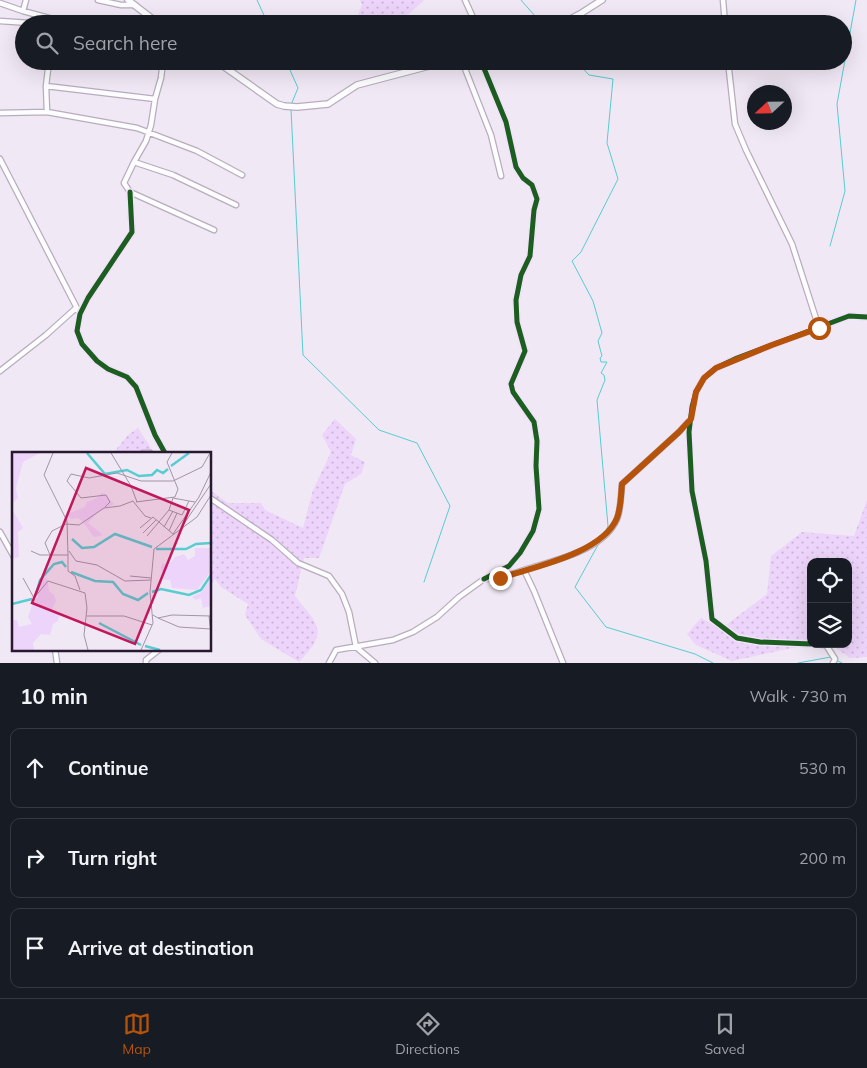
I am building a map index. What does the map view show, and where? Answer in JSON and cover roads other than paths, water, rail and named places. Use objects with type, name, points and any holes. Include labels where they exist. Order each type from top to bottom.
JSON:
[{"type":"main road","points":[[128,0],[148,15]]},
{"type":"main road","points":[[578,15],[602,0]]},
{"type":"main road","points":[[229,70],[262,94],[284,106],[297,107],[328,104],[357,85],[414,70]]},
{"type":"street","points":[[23,11],[26,0]]},
{"type":"street","points":[[98,0],[121,5],[136,5]]},
{"type":"street","points":[[466,0],[472,15]]},
{"type":"street","points":[[723,0],[724,15]]},
{"type":"street","points":[[0,3],[38,15]]},
{"type":"street","points":[[0,21],[15,22]]},
{"type":"street","points":[[47,112],[46,86],[48,70]]},
{"type":"street","points":[[162,70],[149,133],[124,183],[130,192],[132,232],[80,314],[77,331],[82,344],[97,361],[108,369],[127,377],[136,387],[155,435],[164,452]]},
{"type":"street","points":[[466,70],[491,135],[501,176]]},
{"type":"street","points":[[329,663],[336,650],[393,640],[413,632],[437,617],[459,597],[509,566],[520,553],[533,531],[539,510],[536,466],[537,440],[534,422],[513,392],[511,384],[525,351],[516,322],[516,300],[521,276],[530,256],[534,210],[537,199],[532,185],[516,167],[506,122],[485,70]]},
{"type":"street","points":[[729,70],[736,124],[746,150],[792,244],[819,328]]},
{"type":"street","points":[[46,86],[155,99]]},
{"type":"street","points":[[0,113],[47,112],[137,128],[197,151],[242,175]]},
{"type":"street","points":[[0,159],[80,314]]},
{"type":"street","points":[[134,162],[173,175],[236,205]]},
{"type":"street","points":[[130,192],[214,230]]},
{"type":"street","points":[[0,371],[46,335],[76,308]]},
{"type":"street","points":[[807,644],[760,642],[737,638],[712,619],[706,560],[692,491],[689,432],[691,419],[696,392],[704,378],[716,368],[849,316],[867,317]]},
{"type":"street","points":[[484,580],[500,578],[583,551],[610,530],[618,517],[622,484],[691,419]]},
{"type":"street","points":[[211,499],[272,540],[298,563],[329,576],[342,594],[349,612],[356,647],[375,663]]},
{"type":"street","points":[[0,532],[12,553]]},
{"type":"street","points":[[524,570],[563,663]]},
{"type":"street","points":[[828,648],[835,659],[833,663]]},
{"type":"street","points":[[56,650],[57,663]]},
{"type":"street","points":[[146,663],[146,660],[159,650]]},
{"type":"waterway","points":[[257,0],[264,15]]},
{"type":"waterway","points":[[521,0],[534,15]]},
{"type":"waterway","points":[[852,22],[856,0]]},
{"type":"waterway","points":[[290,70],[298,88],[291,105]]},
{"type":"waterway","points":[[584,70],[589,75],[613,79],[607,143],[618,179],[581,252],[572,261],[593,301],[602,333],[598,341],[602,356],[600,358],[601,362],[607,362],[601,373],[604,375],[605,380],[597,400],[608,526],[605,533]]},
{"type":"waterway","points":[[830,246],[845,191],[837,104],[843,70]]},
{"type":"waterway","points":[[291,109],[303,355],[379,430],[417,443],[450,506],[424,582]]},
{"type":"waterway","points":[[599,543],[575,587],[606,627],[695,654],[713,663]]},
{"type":"waterway","points":[[798,663],[831,657]]},
{"type":"waterway","points":[[836,660],[842,663]]}]
